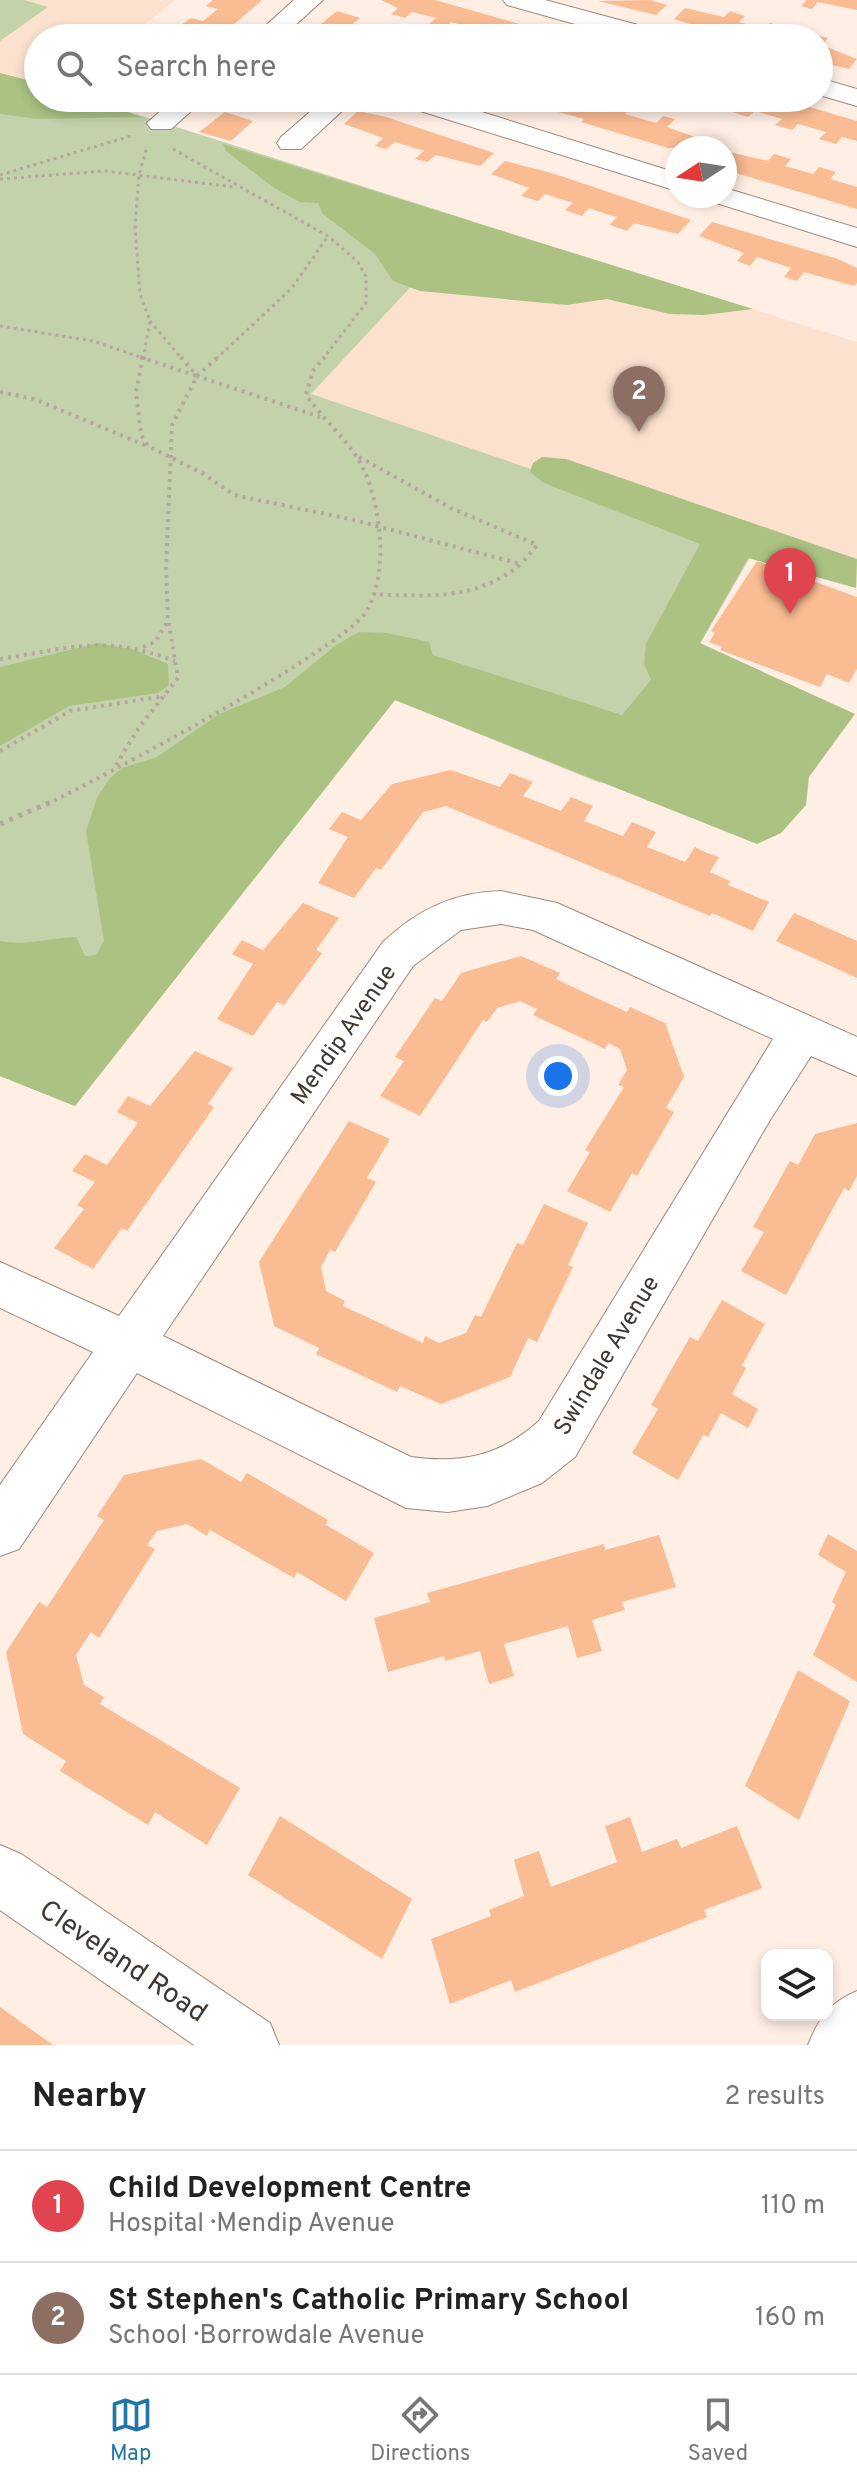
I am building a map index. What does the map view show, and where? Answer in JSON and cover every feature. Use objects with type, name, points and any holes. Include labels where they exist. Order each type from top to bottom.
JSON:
[{"type":"street","points":[[282,24],[310,0]]},
{"type":"street","points":[[516,0],[604,24]]},
{"type":"street","points":[[833,90],[857,98]]},
{"type":"street","points":[[158,125],[174,112]]},
{"type":"street","points":[[291,143],[326,112]]},
{"type":"street","points":[[453,112],[665,178]]},
{"type":"street","points":[[737,200],[857,238]]},
{"type":"street","name":"Mendip Avenue","points":[[0,1530],[398,954],[423,930],[450,915],[508,907],[542,915],[857,1057]]},
{"type":"street","name":"Swindale Avenue","points":[[0,1284],[406,1482],[434,1487],[463,1486],[518,1470],[541,1456],[557,1439],[754,1106],[803,1031]]},
{"type":"street","name":"Cleveland Road","points":[[0,1875],[226,2039]]},
{"type":"street","points":[[839,2045],[857,2022]]},
{"type":"street","points":[[854,2045],[857,2032]]},
{"type":"path","points":[[158,125],[139,175],[135,227],[140,294],[150,321],[197,376]]},
{"type":"path","points":[[0,177],[60,160],[158,125]]},
{"type":"path","points":[[0,824],[116,766],[288,671],[343,636],[360,621],[374,594],[379,526],[366,475],[357,456],[321,417],[306,395],[307,384],[366,303],[367,290],[358,262],[328,236],[169,146],[158,125]]},
{"type":"path","points":[[0,177],[85,171],[239,188]]},
{"type":"path","points":[[116,766],[140,726],[178,678],[168,619],[166,568],[172,425],[197,376],[292,288],[328,236]]},
{"type":"path","points":[[148,446],[141,435],[137,414],[141,355],[150,321]]},
{"type":"path","points":[[0,326],[93,341],[321,417]]},
{"type":"path","points":[[0,392],[34,399],[148,446],[202,473],[234,495],[379,526],[521,564]]},
{"type":"path","points":[[357,456],[451,508],[537,545],[505,580],[458,595],[430,598],[374,594]]},
{"type":"path","points":[[142,647],[155,642],[168,619]]},
{"type":"path","points":[[0,659],[108,641],[142,647],[175,661]]},
{"type":"path","points":[[0,751],[70,711],[166,696]]},
{"type":"shaded area","points":[[0,0],[176,0],[144,24],[24,24],[24,79],[0,73]]},
{"type":"shaded area","points":[[472,221],[857,342],[857,587],[310,394]]},
{"type":"green space","points":[[0,0],[24,0],[48,7],[0,41]]},
{"type":"green space","points":[[0,73],[24,79],[24,112],[129,112],[472,221],[311,394],[531,469],[752,554],[700,644],[600,783],[395,700],[75,1106],[0,1076]]},
{"type":"green space","points":[[0,73],[24,79],[24,112],[126,112],[141,117],[37,119],[0,114]]},
{"type":"green space","points":[[223,144],[753,309],[704,315],[670,314],[607,299],[567,305],[420,291],[393,281],[375,254],[323,214],[318,203],[300,202],[274,188],[226,151]]},
{"type":"green space","points":[[542,457],[566,459],[857,559],[856,588],[748,558],[700,643],[855,714],[809,777],[806,805],[781,833],[757,844],[395,700],[75,1106],[0,1076],[0,941],[29,942],[76,937],[85,956],[96,955],[104,941],[86,831],[97,798],[109,779],[122,768],[157,757],[219,714],[285,687],[336,645],[359,632],[387,633],[429,642],[433,655],[622,715],[651,680],[644,664],[646,644],[700,544],[544,483],[530,472],[533,463]]},
{"type":"green space","points":[[98,643],[135,650],[168,664],[169,685],[158,693],[69,706],[0,746],[0,667]]},
{"type":"building","points":[[213,0],[262,0],[234,24],[182,24],[191,18],[203,21],[218,9],[206,6]]},
{"type":"building","points":[[381,0],[435,0],[520,24],[429,24],[436,18],[412,12],[405,18],[391,14],[398,8]]},
{"type":"building","points":[[650,0],[667,5],[656,15],[598,1]]},
{"type":"building","points":[[807,0],[857,0],[857,10],[818,2],[812,9],[801,6]]},
{"type":"building","points":[[685,8],[724,17],[730,11],[745,16],[739,22],[746,24],[690,24],[674,19]]},
{"type":"building","points":[[337,11],[360,18],[352,24],[321,24]]},
{"type":"building","points":[[833,49],[857,59],[849,69],[833,65]]},
{"type":"building","points":[[225,112],[253,121],[231,141],[199,132]]},
{"type":"building","points":[[357,112],[363,112],[494,153],[480,166],[436,155],[427,162],[415,159],[424,151],[395,142],[386,149],[375,146],[383,138],[344,124]]},
{"type":"building","points":[[558,112],[627,112],[625,114],[656,123],[663,116],[675,119],[667,127],[692,136],[665,136],[665,147],[581,122],[584,119]]},
{"type":"building","points":[[732,112],[754,112],[748,117]]},
{"type":"building","points":[[758,112],[826,112],[857,121],[857,141],[842,137],[836,144],[819,139],[826,132],[798,124],[792,130],[775,125],[782,119]]},
{"type":"building","points":[[737,154],[768,161],[774,154],[791,159],[785,166],[813,174],[819,167],[836,172],[830,179],[857,187],[857,209],[739,174]]},
{"type":"building","points":[[505,161],[555,174],[691,220],[678,234],[634,223],[627,231],[610,225],[617,217],[589,208],[582,216],[565,210],[573,203],[545,194],[538,201],[521,196],[529,188],[491,174]]},
{"type":"building","points":[[712,222],[838,259],[857,268],[857,283],[854,286],[804,272],[797,281],[784,277],[791,268],[757,257],[750,266],[737,261],[744,253],[699,236]]},
{"type":"building","points":[[757,561],[857,597],[857,669],[849,683],[827,674],[820,687],[720,650],[722,647],[709,642],[715,633],[711,631]]},
{"type":"building","points":[[451,770],[500,787],[510,773],[533,782],[523,796],[561,811],[571,797],[593,806],[584,821],[623,836],[632,822],[656,832],[647,847],[685,862],[695,847],[719,857],[710,872],[730,881],[728,885],[769,902],[753,931],[446,806],[423,812],[381,870],[376,868],[354,898],[318,883],[348,837],[329,829],[342,812],[361,820],[392,784]]},
{"type":"building","points":[[303,903],[339,918],[316,950],[322,953],[284,1005],[277,1002],[253,1036],[217,1019],[253,964],[232,954],[242,940],[263,950]]},
{"type":"building","points":[[794,913],[857,941],[857,978],[776,941]]},
{"type":"building","points":[[521,956],[560,973],[556,979],[592,996],[627,1012],[630,1007],[665,1023],[684,1077],[666,1108],[674,1112],[637,1176],[632,1173],[610,1212],[567,1191],[590,1152],[585,1150],[624,1087],[618,1085],[627,1070],[620,1049],[608,1043],[605,1049],[533,1015],[537,1009],[520,1001],[497,1008],[487,1022],[483,1020],[420,1116],[380,1096],[404,1061],[395,1057],[435,998],[442,1001],[461,973]]},
{"type":"building","points":[[195,1051],[233,1068],[208,1104],[214,1107],[127,1231],[122,1228],[93,1269],[54,1248],[84,1209],[77,1205],[95,1182],[72,1171],[85,1154],[107,1165],[138,1123],[117,1112],[128,1096],[150,1106]]},
{"type":"building","points":[[349,1121],[390,1139],[367,1178],[376,1182],[335,1252],[330,1250],[321,1267],[326,1291],[345,1301],[343,1306],[423,1343],[425,1336],[439,1343],[466,1333],[475,1315],[481,1317],[517,1243],[523,1245],[544,1204],[588,1223],[568,1265],[573,1267],[537,1342],[528,1338],[510,1377],[441,1404],[400,1386],[397,1392],[316,1354],[319,1348],[274,1326],[259,1262]]},
{"type":"building","points":[[857,1123],[857,1176],[849,1191],[844,1188],[786,1295],[741,1271],[764,1232],[753,1227],[790,1161],[798,1165],[815,1134]]},
{"type":"building","points":[[722,1300],[765,1324],[742,1365],[746,1368],[732,1394],[758,1409],[748,1428],[721,1413],[708,1437],[703,1435],[678,1480],[632,1453],[658,1409],[651,1405],[690,1337],[698,1341]]},
{"type":"building","points":[[201,1459],[241,1482],[247,1473],[328,1520],[326,1525],[374,1553],[346,1601],[297,1572],[294,1578],[210,1530],[207,1536],[187,1524],[157,1531],[147,1545],[155,1549],[99,1638],[91,1632],[76,1655],[84,1685],[104,1697],[100,1704],[240,1788],[207,1845],[155,1812],[148,1825],[60,1771],[66,1761],[23,1734],[6,1652],[39,1602],[47,1607],[104,1520],[97,1516],[124,1475]]},
{"type":"building","points":[[828,1534],[857,1551],[857,1682],[813,1655],[836,1605],[832,1602],[846,1572],[818,1555]]},
{"type":"building","points":[[659,1535],[676,1587],[622,1602],[625,1610],[592,1620],[602,1651],[577,1658],[568,1626],[504,1644],[514,1676],[489,1684],[480,1651],[445,1661],[444,1656],[388,1672],[374,1618],[430,1602],[427,1593],[604,1544],[605,1550]]},
{"type":"building","points":[[798,1670],[850,1701],[799,1820],[745,1786]]},
{"type":"building","points":[[280,1816],[412,1899],[382,1959],[248,1875]]},
{"type":"building","points":[[630,1817],[642,1852],[677,1839],[681,1848],[737,1826],[762,1888],[704,1910],[707,1917],[515,1992],[511,1980],[450,2004],[431,1939],[491,1916],[489,1910],[524,1896],[514,1860],[539,1851],[551,1887],[617,1862],[605,1826]]},
{"type":"building","points":[[0,2007],[14,2017],[53,2045],[0,2045]]},
{"type":"place","name":"St Stephen's Catholic Primary School","points":[[639,432]]},
{"type":"place","name":"Child Development Centre","points":[[790,614]]}]
